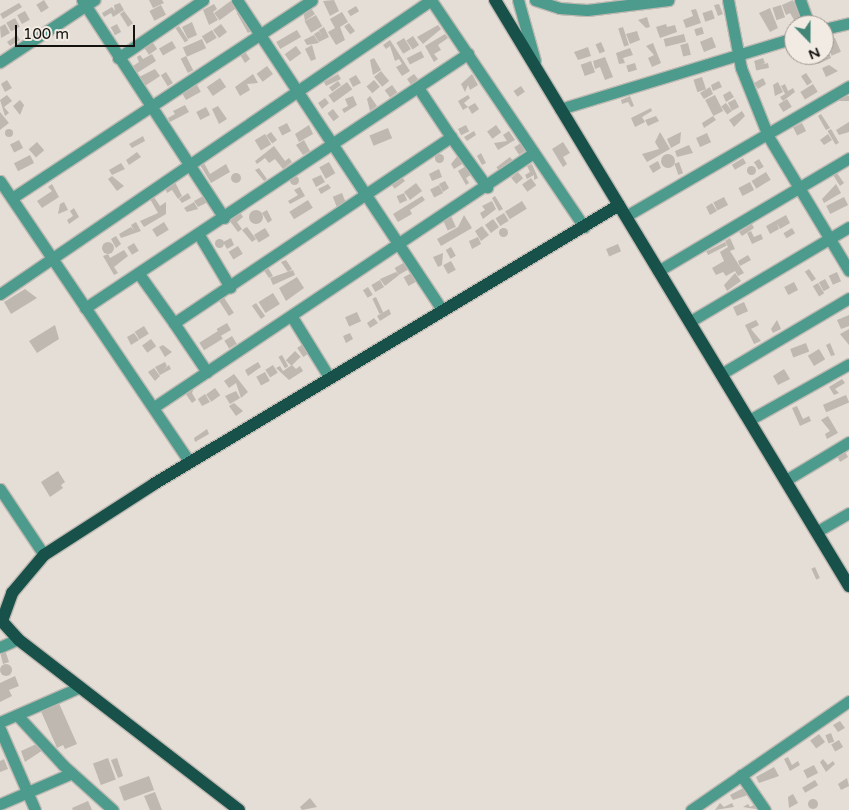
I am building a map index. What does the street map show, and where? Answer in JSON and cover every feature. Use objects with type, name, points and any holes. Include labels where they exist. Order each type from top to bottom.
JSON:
[{"type":"main road","points":[[495,0],[689,322],[751,420],[849,586]]},
{"type":"main road","points":[[239,810],[78,688],[18,639],[1,620],[12,593],[44,556],[189,461],[619,205]]},
{"type":"street","points":[[118,58],[186,5],[203,0]]},
{"type":"street","points":[[237,0],[402,245],[442,310]]},
{"type":"street","points":[[12,198],[261,36],[312,0]]},
{"type":"street","points":[[0,294],[431,0],[584,227]]},
{"type":"street","points":[[518,0],[537,69]]},
{"type":"street","points":[[535,0],[572,10],[668,0]]},
{"type":"street","points":[[728,0],[738,54],[768,136],[849,271]]},
{"type":"street","points":[[800,0],[805,15]]},
{"type":"street","points":[[0,62],[88,2],[118,58],[150,109],[224,218]]},
{"type":"street","points":[[834,27],[849,23]]},
{"type":"street","points":[[560,108],[784,41]]},
{"type":"street","points":[[85,308],[335,145],[468,54]]},
{"type":"street","points":[[626,216],[768,136],[849,86]]},
{"type":"street","points":[[419,89],[486,187]]},
{"type":"street","points":[[174,323],[368,195],[451,137]]},
{"type":"street","points":[[154,407],[402,245],[534,153]]},
{"type":"street","points":[[658,271],[849,158]]},
{"type":"street","points":[[0,181],[189,461]]},
{"type":"street","points":[[689,322],[849,227]]},
{"type":"street","points":[[198,235],[230,287]]},
{"type":"street","points":[[139,274],[207,372]]},
{"type":"street","points":[[721,374],[849,298]]},
{"type":"street","points":[[292,317],[329,376]]},
{"type":"street","points":[[751,420],[849,364]]},
{"type":"street","points":[[786,480],[849,442]]},
{"type":"street","points":[[0,489],[44,556]]},
{"type":"street","points":[[816,532],[849,513]]},
{"type":"street","points":[[0,647],[18,639]]},
{"type":"street","points":[[0,722],[78,688]]},
{"type":"street","points":[[691,810],[849,701]]},
{"type":"street","points":[[17,715],[72,773],[113,810]]},
{"type":"street","points":[[0,729],[35,810]]},
{"type":"street","points":[[0,804],[72,773]]},
{"type":"street","points":[[741,774],[765,810]]},
{"type":"building","points":[[44,0],[49,8],[41,12],[36,5]]},
{"type":"building","points":[[149,0],[162,0],[164,3],[153,8]]},
{"type":"building","points":[[232,0],[237,7],[219,20],[214,13]]},
{"type":"building","points":[[334,0],[339,11],[330,16],[323,1]]},
{"type":"building","points":[[793,0],[799,15],[791,15],[790,13],[786,15],[782,5]]},
{"type":"building","points":[[19,3],[22,7],[3,19],[0,14]]},
{"type":"building","points":[[120,3],[124,10],[113,17],[111,13],[104,17],[102,13],[112,7],[115,11],[114,5]]},
{"type":"building","points":[[214,4],[217,9],[213,12],[218,20],[209,25],[203,10]]},
{"type":"building","points":[[719,4],[723,14],[718,16],[714,5]]},
{"type":"building","points":[[161,5],[166,15],[154,21],[149,11]]},
{"type":"building","points":[[309,5],[315,14],[305,21],[303,9]]},
{"type":"building","points":[[781,5],[784,18],[776,20],[772,8]]},
{"type":"building","points":[[356,6],[359,11],[351,16],[347,11]]},
{"type":"building","points":[[770,8],[778,28],[770,32],[759,13]]},
{"type":"building","points":[[696,9],[701,23],[686,28],[683,20],[693,16],[691,10]]},
{"type":"building","points":[[242,10],[253,30],[248,33],[237,13]]},
{"type":"building","points":[[712,10],[715,19],[705,22],[702,13]]},
{"type":"building","points":[[25,11],[30,20],[22,24],[17,15]]},
{"type":"building","points":[[124,11],[133,23],[128,27],[120,14]]},
{"type":"building","points":[[342,12],[348,22],[340,27],[345,40],[336,45],[328,32],[335,28],[330,19]]},
{"type":"building","points":[[316,15],[322,26],[311,33],[305,21]]},
{"type":"building","points":[[647,17],[650,27],[646,28],[638,20]]},
{"type":"building","points":[[15,18],[20,27],[11,32],[6,23]]},
{"type":"building","points":[[192,22],[197,35],[188,39],[182,27]]},
{"type":"building","points":[[349,23],[355,31],[350,35],[344,27]]},
{"type":"building","points":[[5,24],[10,33],[1,38],[0,27]]},
{"type":"building","points":[[117,24],[121,32],[115,35],[111,27]]},
{"type":"building","points":[[221,24],[227,32],[219,38],[213,30]]},
{"type":"building","points":[[666,24],[667,27],[675,25],[677,32],[660,38],[656,27]]},
{"type":"building","points":[[438,25],[441,29],[423,44],[417,37]]},
{"type":"building","points":[[179,26],[188,40],[185,42],[176,28]]},
{"type":"building","points":[[324,27],[329,37],[319,42],[314,34],[319,31],[322,37],[319,30]]},
{"type":"building","points":[[623,27],[629,45],[624,47],[618,29]]},
{"type":"building","points":[[702,27],[704,34],[696,36],[694,29]]},
{"type":"building","points":[[212,30],[217,38],[207,44],[202,36]]},
{"type":"building","points":[[297,30],[301,37],[280,49],[276,42]]},
{"type":"building","points":[[637,31],[640,40],[630,44],[626,34]]},
{"type":"building","points":[[445,34],[448,38],[438,45],[441,50],[434,54],[438,59],[434,62],[425,46]]},
{"type":"building","points":[[684,34],[686,42],[666,47],[664,39]]},
{"type":"building","points":[[17,35],[20,40],[10,46],[7,42]]},
{"type":"building","points":[[314,35],[319,43],[307,45],[304,40]]},
{"type":"building","points":[[413,36],[419,45],[413,50],[406,40]]},
{"type":"building","points":[[712,37],[716,47],[704,52],[700,42]]},
{"type":"building","points":[[404,38],[411,49],[403,54],[396,43]]},
{"type":"building","points":[[834,38],[835,38],[841,52],[834,55]]},
{"type":"building","points":[[202,39],[206,48],[187,57],[183,48]]},
{"type":"building","points":[[151,40],[157,49],[149,55],[143,46]]},
{"type":"building","points":[[390,40],[410,71],[402,76],[396,67],[402,64],[399,59],[395,61],[390,46],[386,49],[383,45]]},
{"type":"building","points":[[172,41],[176,48],[163,55],[159,48]]},
{"type":"building","points":[[601,42],[605,51],[600,54],[596,44]]},
{"type":"building","points":[[653,43],[661,63],[652,67],[648,58],[654,55],[646,46]]},
{"type":"building","points":[[688,43],[691,55],[683,57],[680,45]]},
{"type":"building","points":[[312,45],[316,59],[311,61],[305,49]]},
{"type":"building","points":[[296,46],[301,53],[290,62],[285,54]]},
{"type":"building","points":[[588,47],[591,56],[578,60],[574,52]]},
{"type":"building","points":[[630,48],[633,55],[623,58],[625,63],[619,64],[616,53]]},
{"type":"building","points":[[244,50],[250,59],[245,63],[239,53]]},
{"type":"building","points":[[421,51],[424,57],[410,65],[407,58]]},
{"type":"building","points":[[152,54],[156,61],[137,73],[133,66],[139,62],[137,57],[140,55],[143,59]]},
{"type":"building","points":[[186,56],[193,70],[188,73],[181,59]]},
{"type":"building","points":[[605,57],[613,77],[605,80],[600,67],[595,69],[593,61]]},
{"type":"building","points":[[374,58],[381,70],[373,75],[370,60]]},
{"type":"building","points":[[763,58],[765,63],[756,67],[754,61]]},
{"type":"building","points":[[591,61],[595,72],[585,76],[581,65]]},
{"type":"building","points":[[635,63],[637,70],[628,72],[626,65]]},
{"type":"building","points":[[768,63],[769,68],[756,70],[755,65]]},
{"type":"building","points":[[829,65],[838,71],[826,77],[822,68]]},
{"type":"building","points":[[267,66],[273,74],[263,82],[257,74]]},
{"type":"building","points":[[155,69],[160,76],[145,86],[139,77]]},
{"type":"building","points":[[381,71],[389,81],[382,87],[374,77]]},
{"type":"building","points":[[166,72],[173,83],[168,86],[161,75]]},
{"type":"building","points":[[806,73],[812,82],[807,85],[801,76]]},
{"type":"building","points":[[253,74],[258,83],[247,84],[250,90],[240,96],[235,87]]},
{"type":"building","points":[[338,74],[341,79],[326,86],[324,82]]},
{"type":"building","points":[[414,74],[418,79],[411,85],[407,79]]},
{"type":"building","points":[[472,74],[478,85],[470,90],[468,85],[465,92],[461,84]]},
{"type":"building","points":[[356,75],[361,83],[353,87],[349,79]]},
{"type":"building","points":[[702,77],[706,89],[697,92],[693,80]]},
{"type":"building","points":[[220,78],[226,87],[213,96],[207,87]]},
{"type":"building","points":[[763,78],[766,84],[758,89],[754,83]]},
{"type":"building","points":[[7,80],[12,88],[5,92],[1,84]]},
{"type":"building","points":[[374,80],[380,87],[372,93],[366,87]]},
{"type":"building","points":[[338,81],[341,85],[332,92],[329,88]]},
{"type":"building","points":[[719,81],[722,87],[713,91],[711,85]]},
{"type":"building","points":[[347,82],[352,89],[334,103],[328,96]]},
{"type":"building","points":[[778,82],[783,92],[775,96],[773,85]]},
{"type":"building","points":[[196,83],[201,92],[186,100],[181,91]]},
{"type":"building","points":[[785,84],[788,91],[793,88],[795,92],[783,101],[780,97],[785,94],[781,86]]},
{"type":"building","points":[[813,84],[818,92],[805,100],[800,92]]},
{"type":"building","points":[[392,85],[397,92],[390,98],[385,90]]},
{"type":"building","points":[[521,86],[525,92],[517,97],[514,91]]},
{"type":"building","points":[[710,87],[713,94],[704,99],[700,93]]},
{"type":"building","points":[[730,91],[734,97],[726,102],[723,95]]},
{"type":"building","points":[[7,95],[12,101],[4,107],[9,113],[5,116],[0,100]]},
{"type":"building","points":[[468,95],[470,98],[464,103],[468,107],[463,110],[458,101]]},
{"type":"building","points":[[715,95],[723,111],[713,116],[705,100]]},
{"type":"building","points":[[353,96],[357,105],[344,113],[342,109],[348,106],[345,99]]},
{"type":"building","points":[[370,96],[377,106],[370,111],[367,99]]},
{"type":"building","points":[[630,96],[634,106],[631,107],[628,102],[622,104],[621,100]]},
{"type":"building","points":[[831,96],[849,96],[849,101],[831,101]]},
{"type":"building","points":[[325,98],[329,103],[322,109],[318,103]]},
{"type":"building","points":[[735,99],[739,107],[732,111],[728,103]]},
{"type":"building","points":[[787,99],[792,107],[783,112],[779,104]]},
{"type":"building","points":[[20,100],[24,105],[20,115],[13,106]]},
{"type":"building","points":[[475,103],[479,109],[472,114],[468,107]]},
{"type":"building","points":[[726,103],[732,111],[727,115],[721,107]]},
{"type":"building","points":[[185,105],[189,112],[170,122],[168,118],[175,114],[173,111]]},
{"type":"building","points":[[218,106],[227,119],[219,124],[212,109]]},
{"type":"building","points":[[206,107],[210,115],[200,120],[196,112]]},
{"type":"building","points":[[651,108],[652,111],[642,117],[645,122],[635,127],[631,118]]},
{"type":"building","points":[[333,109],[339,117],[333,121],[327,113]]},
{"type":"building","points":[[742,111],[745,116],[734,127],[729,120]]},
{"type":"building","points":[[0,112],[9,123],[0,130]]},
{"type":"building","points":[[821,114],[830,128],[826,130],[818,116]]},
{"type":"building","points":[[656,116],[659,121],[648,126],[645,120]]},
{"type":"building","points":[[713,116],[716,120],[704,128],[702,123]]},
{"type":"building","points":[[849,122],[849,132],[839,135],[836,130]]},
{"type":"building","points":[[287,123],[291,131],[282,136],[278,128]]},
{"type":"building","points":[[802,123],[806,131],[797,136],[793,128]]},
{"type":"building","points":[[309,125],[313,134],[299,142],[295,134]]},
{"type":"building","points":[[466,125],[469,131],[461,135],[458,129]]},
{"type":"building","points":[[496,125],[501,132],[492,139],[487,131]]},
{"type":"building","points":[[388,128],[392,138],[374,146],[369,135]]},
{"type":"building","points":[[9,129],[13,133],[9,137],[5,133]]},
{"type":"building","points":[[831,129],[839,143],[836,145],[828,131]]},
{"type":"building","points":[[474,131],[476,135],[467,141],[464,137]]},
{"type":"building","points":[[509,131],[515,140],[498,150],[494,143],[507,141],[503,135]]},
{"type":"building","points":[[271,132],[277,140],[272,144],[266,136]]},
{"type":"building","points":[[660,132],[670,149],[647,162],[642,154],[659,149],[655,142]]},
{"type":"building","points":[[681,132],[680,143],[671,148],[667,139]]},
{"type":"building","points":[[707,133],[711,142],[700,147],[696,138]]},
{"type":"building","points":[[265,134],[271,144],[261,150],[255,140]]},
{"type":"building","points":[[828,134],[832,140],[824,145],[820,140]]},
{"type":"building","points":[[143,136],[145,141],[132,148],[129,144]]},
{"type":"building","points":[[19,140],[23,148],[14,153],[10,145]]},
{"type":"building","points":[[304,140],[310,151],[303,155],[296,145]]},
{"type":"building","points":[[37,142],[44,150],[36,158],[29,149]]},
{"type":"building","points":[[563,142],[570,153],[563,157],[567,164],[563,167],[552,149]]},
{"type":"building","points":[[521,143],[526,151],[519,155],[514,147]]},
{"type":"building","points":[[689,145],[693,153],[677,157],[675,151]]},
{"type":"building","points":[[274,146],[285,161],[289,158],[292,162],[283,169],[275,159],[269,163],[265,158],[257,164],[255,161]]},
{"type":"building","points":[[137,152],[141,157],[129,165],[126,160]]},
{"type":"building","points":[[481,153],[486,163],[482,165],[477,156]]},
{"type":"building","points":[[439,154],[443,158],[439,162],[435,158]]},
{"type":"building","points":[[459,154],[464,163],[454,169],[451,164]]},
{"type":"building","points":[[665,154],[671,154],[675,161],[671,168],[665,168],[661,164],[661,158]]},
{"type":"building","points":[[30,155],[34,163],[18,171],[14,163]]},
{"type":"building","points":[[510,157],[513,161],[499,171],[496,167]]},
{"type":"building","points":[[743,158],[746,163],[735,170],[732,165]]},
{"type":"building","points":[[759,159],[764,167],[759,170],[754,162]]},
{"type":"building","points":[[658,161],[661,168],[653,173],[649,166]]},
{"type":"building","points":[[329,162],[335,173],[326,179],[319,167]]},
{"type":"building","points":[[679,162],[683,173],[678,175],[674,164]]},
{"type":"building","points":[[121,163],[125,169],[112,175],[109,170]]},
{"type":"building","points":[[204,163],[210,174],[226,164],[230,172],[211,183],[200,165]]},
{"type":"building","points":[[532,164],[538,178],[534,180],[534,175],[527,179],[525,175],[530,172],[527,166]]},
{"type":"building","points":[[751,165],[756,170],[751,175],[746,170]]},
{"type":"building","points":[[466,166],[472,174],[466,178],[469,183],[466,185],[458,171]]},
{"type":"building","points":[[259,168],[267,179],[264,181],[255,170]]},
{"type":"building","points":[[439,169],[442,177],[432,181],[429,174]]},
{"type":"building","points":[[518,172],[523,178],[516,184],[511,178]]},
{"type":"building","points":[[766,172],[771,180],[756,189],[752,181]]},
{"type":"building","points":[[236,173],[241,178],[236,183],[231,178]]},
{"type":"building","points":[[837,173],[844,183],[840,186],[833,175]]},
{"type":"building","points":[[294,175],[299,180],[294,185],[289,180]]},
{"type":"building","points":[[321,175],[325,182],[316,187],[312,179]]},
{"type":"building","points":[[112,176],[124,186],[117,191],[108,179]]},
{"type":"building","points":[[402,177],[405,181],[395,189],[392,185]]},
{"type":"building","points":[[531,178],[536,185],[527,192],[522,184]]},
{"type":"building","points":[[445,181],[449,188],[443,192],[439,184]]},
{"type":"building","points":[[175,182],[182,196],[178,199],[172,190],[167,193],[165,188]]},
{"type":"building","points":[[750,182],[754,190],[743,196],[738,188]]},
{"type":"building","points":[[416,183],[422,191],[410,200],[404,192]]},
{"type":"building","points":[[52,184],[59,197],[42,208],[37,201],[52,191],[48,187]]},
{"type":"building","points":[[328,184],[331,188],[321,194],[318,189]]},
{"type":"building","points":[[836,184],[841,193],[824,203],[822,199]]},
{"type":"building","points":[[439,185],[443,193],[434,198],[430,190]]},
{"type":"building","points":[[300,187],[305,196],[290,204],[288,201],[298,195],[294,190]]},
{"type":"building","points":[[188,193],[191,198],[182,203],[179,199]]},
{"type":"building","points":[[342,193],[346,203],[337,207],[333,197]]},
{"type":"building","points":[[404,193],[407,200],[400,203],[397,196]]},
{"type":"building","points":[[205,195],[208,202],[198,207],[194,201]]},
{"type":"building","points":[[422,196],[425,200],[410,210],[412,214],[398,222],[393,214]]},
{"type":"building","points":[[495,196],[503,209],[499,211],[492,198]]},
{"type":"building","points":[[154,197],[160,206],[166,202],[166,214],[144,227],[140,221],[158,213],[150,199]]},
{"type":"building","points":[[724,197],[728,205],[717,210],[713,202]]},
{"type":"building","points":[[844,197],[848,205],[830,214],[826,206]]},
{"type":"building","points":[[308,200],[313,208],[294,219],[289,212]]},
{"type":"building","points":[[492,201],[496,209],[483,219],[480,213],[485,210],[482,206]]},
{"type":"building","points":[[522,201],[527,209],[510,219],[505,212]]},
{"type":"building","points":[[64,202],[68,210],[58,214],[60,204]]},
{"type":"building","points":[[194,202],[198,209],[187,212],[184,208]]},
{"type":"building","points":[[712,203],[717,211],[710,215],[706,207]]},
{"type":"building","points":[[74,208],[79,217],[69,224],[67,220],[73,216],[70,211]]},
{"type":"building","points":[[253,210],[259,210],[263,217],[259,224],[253,224],[249,220],[249,214]]},
{"type":"building","points":[[267,210],[272,220],[268,223],[262,213]]},
{"type":"building","points":[[240,212],[243,217],[237,222],[242,229],[238,232],[229,220]]},
{"type":"building","points":[[504,213],[509,221],[500,226],[496,218]]},
{"type":"building","points":[[464,215],[472,228],[441,246],[437,239],[458,227]]},
{"type":"building","points":[[786,215],[790,223],[780,229],[777,223],[779,229],[770,234],[766,226]]},
{"type":"building","points":[[451,216],[456,227],[448,231],[443,220]]},
{"type":"building","points":[[493,219],[499,227],[491,233],[485,225]]},
{"type":"building","points":[[136,222],[141,231],[121,238],[119,234],[131,227],[134,231],[131,225]]},
{"type":"building","points":[[164,222],[169,230],[157,237],[152,229]]},
{"type":"building","points":[[752,224],[754,228],[742,236],[739,232]]},
{"type":"building","points":[[482,226],[489,235],[481,241],[475,231]]},
{"type":"building","points":[[247,227],[256,239],[252,242],[242,230]]},
{"type":"building","points":[[503,227],[508,232],[503,237],[498,232]]},
{"type":"building","points":[[265,228],[270,236],[259,243],[254,235]]},
{"type":"building","points":[[792,228],[795,233],[787,238],[783,233]]},
{"type":"building","points":[[751,231],[754,237],[761,234],[763,239],[752,244],[747,233]]},
{"type":"building","points":[[116,236],[121,244],[116,248],[111,239]]},
{"type":"building","points":[[478,237],[481,244],[472,249],[469,241]]},
{"type":"building","points":[[231,238],[234,245],[227,249],[223,242]]},
{"type":"building","points":[[730,238],[735,249],[730,251],[744,273],[738,276],[735,271],[726,276],[723,272],[716,275],[712,268],[724,261],[720,252],[728,247],[725,241]]},
{"type":"building","points":[[219,239],[223,243],[219,247],[215,243]]},
{"type":"building","points":[[108,242],[114,248],[108,254],[102,248]]},
{"type":"building","points":[[725,242],[727,246],[708,255],[706,252]]},
{"type":"building","points":[[134,243],[139,251],[132,255],[127,247]]},
{"type":"building","points":[[618,244],[621,251],[609,256],[606,249]]},
{"type":"building","points":[[238,246],[243,254],[233,259],[229,252]]},
{"type":"building","points":[[451,247],[456,256],[451,259],[446,250]]},
{"type":"building","points":[[124,250],[128,256],[114,267],[118,273],[114,275],[103,256],[108,254],[110,258]]},
{"type":"building","points":[[443,253],[442,265],[438,267],[433,257]]},
{"type":"building","points":[[748,255],[751,260],[740,266],[738,261]]},
{"type":"building","points":[[286,260],[292,269],[288,272],[281,262]]},
{"type":"building","points":[[451,261],[456,270],[448,274],[443,265]]},
{"type":"building","points":[[405,262],[409,269],[399,275],[395,268]]},
{"type":"building","points":[[267,266],[273,276],[269,278],[263,269]]},
{"type":"building","points":[[809,269],[816,279],[812,282],[805,272]]},
{"type":"building","points":[[293,270],[295,275],[273,285],[270,278]]},
{"type":"building","points":[[415,271],[420,280],[408,286],[404,277]]},
{"type":"building","points":[[396,272],[399,275],[385,286],[380,279]]},
{"type":"building","points":[[837,272],[841,281],[833,285],[829,276]]},
{"type":"building","points":[[735,273],[741,281],[727,291],[724,285]]},
{"type":"building","points":[[297,277],[304,288],[286,301],[279,288]]},
{"type":"building","points":[[825,279],[830,288],[824,291],[819,282]]},
{"type":"building","points":[[380,280],[384,287],[375,292],[371,285]]},
{"type":"building","points":[[794,282],[798,290],[788,295],[784,287]]},
{"type":"building","points":[[818,283],[824,293],[819,296],[813,286]]},
{"type":"building","points":[[368,287],[373,295],[368,298],[363,290]]},
{"type":"building","points":[[25,289],[37,298],[11,314],[4,302]]},
{"type":"building","points":[[273,293],[280,304],[265,313],[259,302]]},
{"type":"building","points":[[223,296],[234,313],[229,316],[218,299]]},
{"type":"building","points":[[376,297],[383,312],[380,314],[372,299]]},
{"type":"building","points":[[744,302],[748,311],[737,316],[733,307]]},
{"type":"building","points":[[256,303],[265,316],[261,319],[252,306]]},
{"type":"building","points":[[389,309],[391,314],[380,321],[377,316]]},
{"type":"building","points":[[357,312],[361,321],[349,326],[345,317]]},
{"type":"building","points":[[849,315],[849,326],[841,329],[837,320]]},
{"type":"building","points":[[374,318],[378,323],[370,328],[367,323]]},
{"type":"building","points":[[756,320],[759,325],[751,329],[761,341],[754,344],[745,325]]},
{"type":"building","points":[[777,320],[781,329],[773,333],[771,329]]},
{"type":"building","points":[[227,323],[231,330],[221,336],[217,329]]},
{"type":"building","points":[[55,325],[59,339],[37,353],[29,341]]},
{"type":"building","points":[[144,326],[149,334],[139,339],[135,332]]},
{"type":"building","points":[[849,329],[849,345],[840,334]]},
{"type":"building","points":[[218,331],[223,339],[204,350],[199,343]]},
{"type":"building","points":[[134,333],[139,340],[131,345],[127,337]]},
{"type":"building","points":[[350,333],[353,339],[346,343],[343,336]]},
{"type":"building","points":[[232,336],[237,344],[229,348],[224,341]]},
{"type":"building","points":[[151,339],[156,346],[147,353],[142,345]]},
{"type":"building","points":[[806,343],[809,351],[793,357],[790,349]]},
{"type":"building","points":[[830,343],[835,355],[831,356],[826,345]]},
{"type":"building","points":[[303,344],[309,353],[303,357],[297,348]]},
{"type":"building","points":[[163,345],[172,352],[165,357],[159,347]]},
{"type":"building","points":[[819,349],[825,359],[814,366],[808,356]]},
{"type":"building","points":[[295,351],[301,357],[291,366],[286,360]]},
{"type":"building","points":[[282,355],[288,366],[285,368],[279,357]]},
{"type":"building","points":[[165,362],[167,366],[163,370],[169,365],[171,369],[160,375],[155,367]]},
{"type":"building","points":[[258,362],[261,367],[248,376],[245,370]]},
{"type":"building","points":[[273,365],[278,373],[270,377],[265,370]]},
{"type":"building","points":[[292,365],[296,369],[300,366],[303,371],[289,380],[276,368],[280,366],[283,371]]},
{"type":"building","points":[[154,368],[160,376],[155,381],[148,372]]},
{"type":"building","points":[[784,369],[790,379],[778,385],[773,376]]},
{"type":"building","points":[[265,372],[270,381],[261,386],[256,377]]},
{"type":"building","points":[[234,374],[248,392],[241,398],[236,383],[229,388],[224,381]]},
{"type":"building","points":[[842,379],[845,383],[835,389],[839,393],[834,395],[829,387]]},
{"type":"building","points":[[194,388],[192,393],[196,400],[192,403],[185,393]]},
{"type":"building","points":[[215,388],[220,395],[211,402],[206,394]]},
{"type":"building","points":[[236,391],[240,398],[230,404],[225,396]]},
{"type":"building","points":[[205,394],[210,402],[202,406],[198,399]]},
{"type":"building","points":[[846,395],[849,402],[826,412],[823,405]]},
{"type":"building","points":[[234,403],[243,411],[236,416],[229,406]]},
{"type":"building","points":[[797,406],[803,419],[809,416],[811,421],[800,426],[792,408]]},
{"type":"building","points":[[828,416],[838,433],[827,439],[825,434],[830,431],[821,420]]},
{"type":"building","points":[[207,429],[209,434],[195,442],[194,438]]},
{"type":"building","points":[[844,450],[848,457],[840,462],[836,454]]},
{"type":"building","points":[[58,471],[65,482],[61,485],[63,488],[50,497],[41,482]]},
{"type":"building","points":[[815,567],[820,578],[816,580],[811,569]]},
{"type":"building","points":[[5,650],[9,662],[3,664],[0,652]]},
{"type":"building","points":[[6,664],[12,670],[6,676],[0,670]]},
{"type":"building","points":[[15,676],[19,686],[9,690],[12,696],[0,702],[0,683]]},
{"type":"building","points":[[58,701],[77,744],[65,749],[63,745],[57,748],[40,709]]},
{"type":"building","points":[[840,721],[845,728],[838,732],[833,725]]},
{"type":"building","points":[[831,733],[834,741],[829,744],[825,735]]},
{"type":"building","points":[[819,734],[825,742],[816,749],[810,741]]},
{"type":"building","points":[[839,740],[843,747],[835,751],[831,744]]},
{"type":"building","points":[[43,741],[46,748],[25,762],[21,751]]},
{"type":"building","points":[[788,757],[792,765],[798,761],[800,765],[790,771],[784,759]]},
{"type":"building","points":[[108,758],[116,780],[101,785],[93,763]]},
{"type":"building","points":[[117,758],[123,776],[118,778],[111,760]]},
{"type":"building","points":[[4,759],[8,769],[0,772],[0,761]]},
{"type":"building","points":[[823,759],[828,765],[833,761],[835,764],[826,772],[820,762]]},
{"type":"building","points":[[814,765],[818,773],[807,778],[803,770]]},
{"type":"building","points":[[774,767],[779,776],[759,783],[756,777]]},
{"type":"building","points":[[149,776],[154,790],[124,801],[119,787]]},
{"type":"building","points":[[847,778],[849,786],[841,790],[838,784]]},
{"type":"building","points":[[815,780],[818,785],[805,793],[802,788]]},
{"type":"building","points":[[747,786],[751,794],[733,800],[730,795]]},
{"type":"building","points":[[155,792],[162,810],[150,810],[144,796]]},
{"type":"building","points":[[793,794],[798,803],[789,808],[788,797]]},
{"type":"building","points":[[310,798],[317,807],[302,810],[300,807]]},
{"type":"building","points":[[813,799],[818,804],[813,809],[808,804]]},
{"type":"building","points":[[88,801],[92,810],[73,810],[72,808]]},
{"type":"building","points":[[720,803],[724,807],[732,803],[734,807],[715,810]]},
{"type":"building","points":[[758,803],[762,810],[743,807],[748,804],[750,807]]}]
